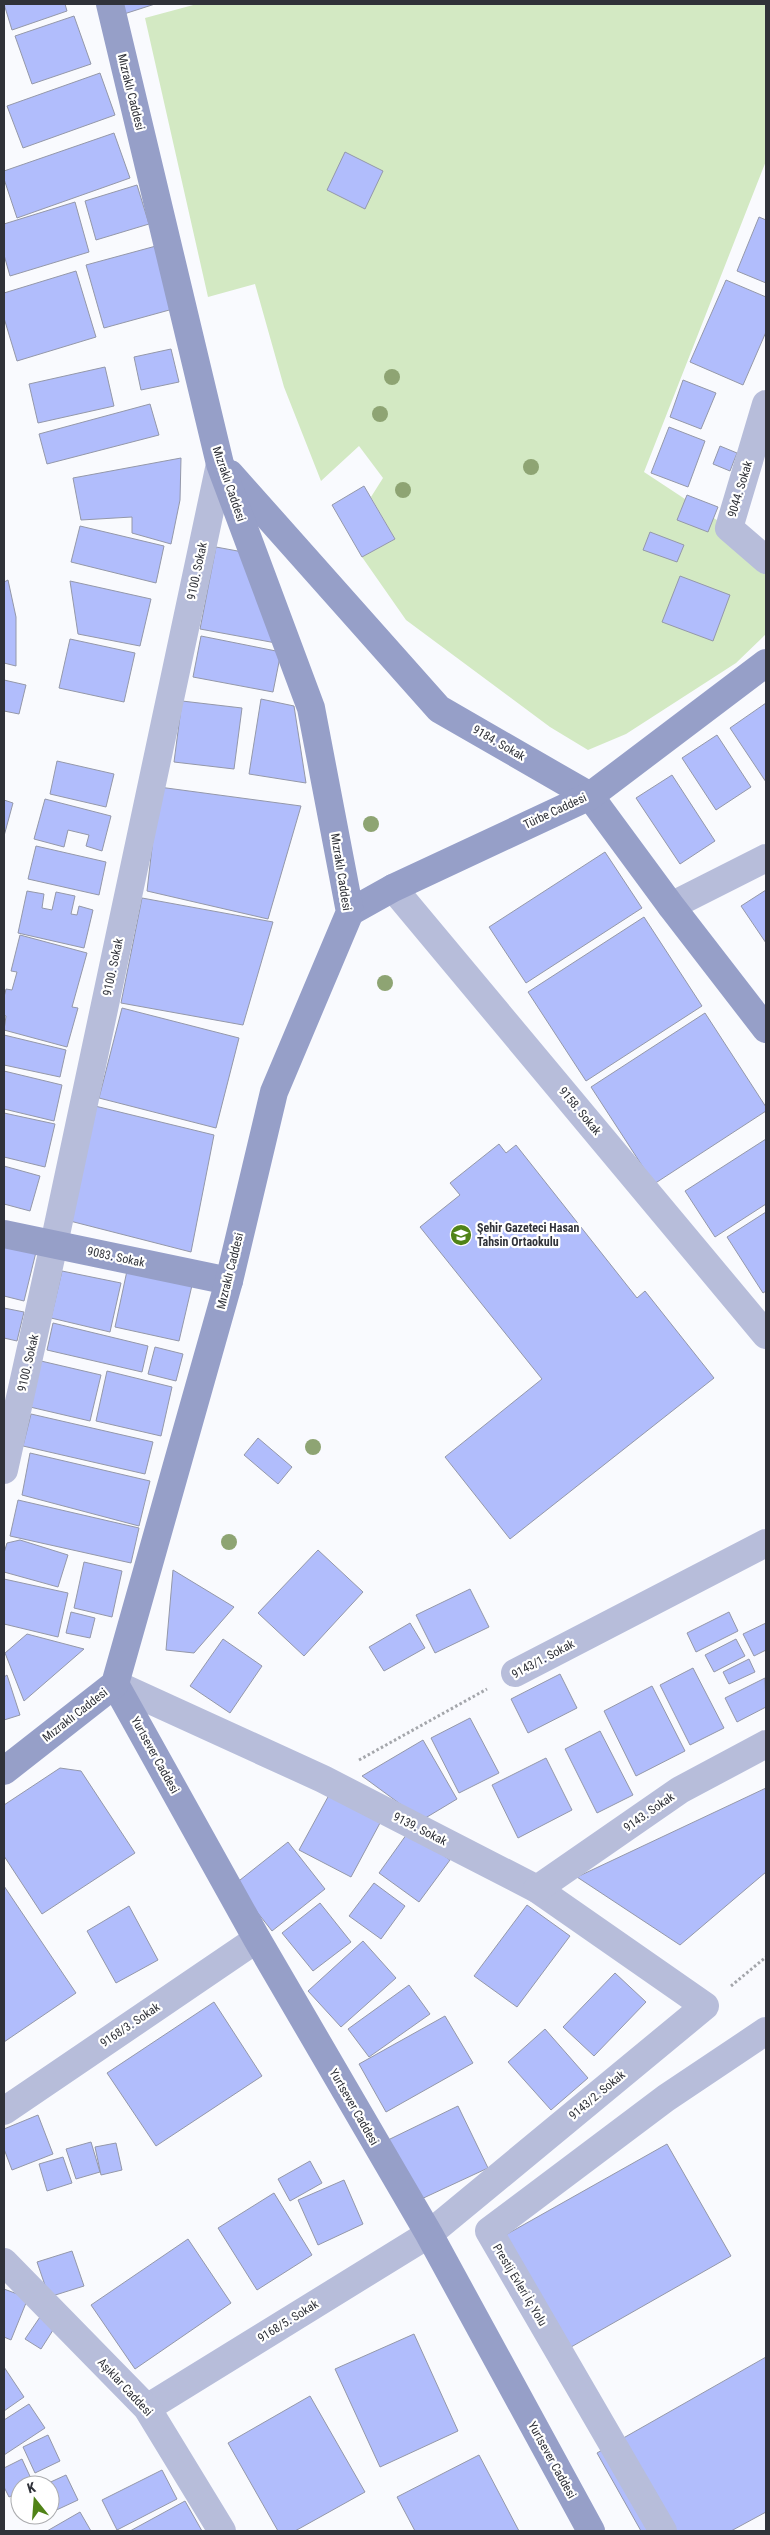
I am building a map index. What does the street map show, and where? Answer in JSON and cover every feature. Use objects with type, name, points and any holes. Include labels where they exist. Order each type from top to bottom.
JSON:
[{"type":"main road","name":"Mızraklı Caddesi","points":[[4,1771],[115,1684],[229,1281],[274,1092],[350,912],[311,708],[220,464],[110,4]]},
{"type":"main road","name":"9184. Sokak","points":[[220,464],[440,709],[590,796],[670,906],[766,1029]]},
{"type":"main road","name":"Türbe Caddesi","points":[[350,912],[393,888],[590,796],[766,663]]},
{"type":"main road","name":"9083. Sokak","points":[[4,1234],[229,1281]]},
{"type":"main road","name":"Yurtsever Caddesi","points":[[115,1684],[257,1939],[428,2234],[590,2531]]},
{"type":"street","name":"9044. Sokak","points":[[766,404],[728,528],[766,560]]},
{"type":"street","name":"9100. Sokak","points":[[4,1470],[220,464]]},
{"type":"street","points":[[670,906],[766,858]]},
{"type":"street","name":"9158. Sokak","points":[[393,888],[766,1335]]},
{"type":"street","name":"9143/1. Sokak","points":[[515,1673],[766,1543]]},
{"type":"street","name":"9139. Sokak","points":[[115,1684],[323,1779],[537,1889],[705,2006]]},
{"type":"street","name":"9143. Sokak","points":[[537,1889],[680,1790],[766,1744]]},
{"type":"street","name":"9168/3. Sokak","points":[[4,2111],[257,1939]]},
{"type":"street","name":"9143/2. Sokak","points":[[428,2234],[705,2006]]},
{"type":"street","name":"Prestij Evleri İç Yolu","points":[[663,2531],[488,2231],[666,2098],[766,2031]]},
{"type":"street","name":"9168/5. Sokak","points":[[147,2408],[428,2234]]},
{"type":"street","name":"Aşıklar Caddesi","points":[[4,2262],[147,2408],[222,2531]]},
{"type":"path","name":"9143/1. Sokak","points":[[323,1779],[515,1673]]},
{"type":"path","points":[[705,2006],[766,1957]]},
{"type":"green space","points":[[197,4],[766,4],[766,161],[644,472],[729,528],[766,560],[766,634],[736,663],[626,734],[588,750],[550,727],[406,620],[362,557],[395,539],[371,497],[383,478],[359,446],[321,481],[284,387],[255,284],[208,297],[145,18]]},
{"type":"building","points":[[4,4],[65,4],[67,11],[12,30]]},
{"type":"building","points":[[121,4],[155,4],[124,14]]},
{"type":"building","points":[[74,16],[91,64],[32,84],[15,36]]},
{"type":"building","points":[[100,73],[115,115],[23,148],[7,106]]},
{"type":"building","points":[[114,133],[130,178],[17,218],[4,179],[4,171]]},
{"type":"building","points":[[345,152],[383,171],[365,209],[327,190]]},
{"type":"building","points":[[137,185],[149,224],[96,240],[85,201]]},
{"type":"building","points":[[75,202],[89,252],[10,276],[4,255],[4,224]]},
{"type":"building","points":[[759,217],[766,220],[766,283],[737,271]]},
{"type":"building","points":[[156,246],[173,309],[104,328],[86,265]]},
{"type":"building","points":[[76,271],[96,337],[17,361],[4,318],[4,293]]},
{"type":"building","points":[[726,280],[766,297],[766,332],[743,385],[690,362]]},
{"type":"building","points":[[171,349],[179,382],[141,390],[134,357]]},
{"type":"building","points":[[105,367],[114,406],[38,423],[29,384]]},
{"type":"building","points":[[683,380],[716,393],[701,429],[670,417]]},
{"type":"building","points":[[150,404],[159,435],[47,464],[39,434]]},
{"type":"building","points":[[669,427],[705,441],[688,487],[651,473]]},
{"type":"building","points":[[720,446],[737,453],[730,471],[713,464]]},
{"type":"building","points":[[181,458],[180,500],[171,544],[132,533],[132,517],[81,520],[73,478]]},
{"type":"building","points":[[364,486],[395,539],[362,557],[332,505]]},
{"type":"building","points":[[687,495],[718,507],[708,532],[677,520]]},
{"type":"building","points":[[80,526],[164,546],[156,583],[71,562]]},
{"type":"building","points":[[650,532],[684,545],[677,562],[643,550]]},
{"type":"building","points":[[216,547],[243,552],[276,643],[200,629]]},
{"type":"building","points":[[680,576],[730,595],[713,641],[662,622]]},
{"type":"building","points":[[8,580],[16,617],[16,666],[4,663],[4,582]]},
{"type":"building","points":[[70,581],[151,599],[140,646],[78,634]]},
{"type":"building","points":[[201,636],[281,652],[273,692],[193,677]]},
{"type":"building","points":[[70,639],[135,653],[124,702],[59,688]]},
{"type":"building","points":[[4,680],[26,685],[19,714],[4,711]]},
{"type":"building","points":[[261,699],[294,706],[306,783],[249,774]]},
{"type":"building","points":[[182,701],[242,708],[234,769],[174,762]]},
{"type":"building","points":[[766,703],[766,782],[730,728]]},
{"type":"building","points":[[717,735],[751,787],[716,810],[682,758]]},
{"type":"building","points":[[57,761],[114,774],[106,807],[50,794]]},
{"type":"building","points":[[672,775],[715,841],[680,864],[636,798]]},
{"type":"building","points":[[159,787],[301,806],[268,919],[147,891]]},
{"type":"building","points":[[45,799],[111,816],[102,851],[86,846],[89,835],[68,830],[64,847],[34,839]]},
{"type":"building","points":[[4,800],[13,803],[4,836]]},
{"type":"building","points":[[36,846],[106,862],[99,895],[28,879]]},
{"type":"building","points":[[605,852],[642,908],[526,983],[489,927]]},
{"type":"building","points":[[766,890],[766,943],[741,906]]},
{"type":"building","points":[[27,891],[44,894],[42,908],[52,910],[56,892],[75,896],[71,914],[77,915],[79,906],[93,910],[84,948],[18,933]]},
{"type":"building","points":[[142,898],[273,922],[243,1025],[121,1003]]},
{"type":"building","points":[[644,917],[702,1006],[586,1081],[528,992]]},
{"type":"building","points":[[20,935],[87,953],[72,1007],[78,1008],[67,1047],[4,1030],[6,1016],[4,1015],[4,997],[6,989],[12,990],[17,972],[11,971]]},
{"type":"building","points":[[122,1008],[239,1038],[216,1128],[99,1098]]},
{"type":"building","points":[[705,1013],[766,1107],[766,1111],[654,1184],[591,1087]]},
{"type":"building","points":[[4,1035],[66,1050],[60,1077],[4,1065]]},
{"type":"building","points":[[4,1071],[62,1085],[54,1121],[4,1109]]},
{"type":"building","points":[[95,1106],[214,1135],[191,1252],[70,1221]]},
{"type":"building","points":[[4,1113],[55,1124],[45,1167],[4,1157]]},
{"type":"building","points":[[766,1139],[766,1204],[715,1237],[685,1191]]},
{"type":"building","points":[[499,1144],[506,1153],[516,1145],[637,1298],[645,1291],[714,1378],[510,1539],[445,1457],[542,1379],[420,1227],[460,1195],[450,1183]]},
{"type":"building","points":[[4,1166],[40,1176],[30,1211],[4,1204]]},
{"type":"building","points":[[766,1212],[766,1291],[763,1293],[727,1237]]},
{"type":"building","points":[[4,1245],[36,1252],[24,1301],[4,1296]]},
{"type":"building","points":[[128,1266],[193,1281],[179,1341],[115,1327]]},
{"type":"building","points":[[62,1271],[121,1283],[110,1332],[51,1318]]},
{"type":"building","points":[[4,1308],[24,1312],[17,1341],[4,1338]]},
{"type":"building","points":[[53,1323],[148,1346],[142,1372],[47,1350]]},
{"type":"building","points":[[155,1347],[183,1354],[176,1381],[148,1374]]},
{"type":"building","points":[[41,1361],[101,1375],[90,1421],[30,1407]]},
{"type":"building","points":[[107,1371],[172,1387],[161,1436],[96,1421]]},
{"type":"building","points":[[31,1414],[153,1442],[145,1474],[23,1446]]},
{"type":"building","points":[[258,1438],[292,1467],[278,1484],[244,1455]]},
{"type":"building","points":[[30,1453],[150,1481],[139,1526],[22,1495]]},
{"type":"building","points":[[18,1500],[139,1528],[131,1563],[10,1536]]},
{"type":"building","points":[[20,1540],[68,1555],[58,1587],[4,1572],[4,1553],[7,1543]]},
{"type":"building","points":[[318,1550],[363,1592],[304,1656],[258,1613]]},
{"type":"building","points":[[84,1562],[122,1571],[112,1617],[74,1608]]},
{"type":"building","points":[[173,1570],[234,1607],[194,1653],[166,1650]]},
{"type":"building","points":[[4,1579],[68,1593],[58,1637],[4,1624]]},
{"type":"building","points":[[470,1589],[489,1627],[435,1653],[416,1615]]},
{"type":"building","points":[[71,1612],[95,1618],[90,1638],[66,1633]]},
{"type":"building","points":[[729,1612],[738,1631],[696,1652],[687,1633]]},
{"type":"building","points":[[410,1623],[425,1648],[384,1671],[369,1647]]},
{"type":"building","points":[[766,1623],[766,1650],[754,1656],[743,1634]]},
{"type":"building","points":[[27,1634],[84,1649],[24,1701],[5,1653]]},
{"type":"building","points":[[223,1639],[262,1666],[230,1713],[190,1686]]},
{"type":"building","points":[[736,1639],[745,1656],[714,1672],[705,1655]]},
{"type":"building","points":[[749,1659],[755,1672],[729,1684],[723,1672]]},
{"type":"building","points":[[693,1668],[724,1728],[690,1745],[660,1685]]},
{"type":"building","points":[[560,1674],[577,1708],[528,1733],[511,1699]]},
{"type":"building","points":[[7,1675],[20,1715],[4,1720],[4,1677]]},
{"type":"building","points":[[765,1678],[766,1707],[737,1722],[725,1698]]},
{"type":"building","points":[[652,1686],[685,1751],[636,1776],[604,1711]]},
{"type":"building","points":[[470,1718],[499,1773],[459,1793],[431,1738]]},
{"type":"building","points":[[600,1731],[633,1795],[597,1813],[565,1749]]},
{"type":"building","points":[[423,1740],[457,1799],[422,1820],[362,1776]]},
{"type":"building","points":[[546,1758],[572,1810],[518,1838],[492,1785]]},
{"type":"building","points":[[60,1768],[81,1771],[135,1853],[42,1914],[4,1856],[4,1805]]},
{"type":"building","points":[[766,1788],[766,1872],[680,1945],[577,1877]]},
{"type":"building","points":[[329,1795],[380,1823],[351,1877],[299,1850]]},
{"type":"building","points":[[409,1831],[450,1860],[419,1902],[379,1873]]},
{"type":"building","points":[[288,1842],[325,1889],[272,1931],[235,1884]]},
{"type":"building","points":[[374,1883],[405,1906],[381,1939],[349,1916]]},
{"type":"building","points":[[4,1886],[76,1993],[4,2042]]},
{"type":"building","points":[[320,1903],[351,1942],[313,1971],[282,1933]]},
{"type":"building","points":[[527,1905],[570,1936],[517,2007],[474,1976]]},
{"type":"building","points":[[129,1906],[158,1960],[116,1983],[87,1931]]},
{"type":"building","points":[[363,1941],[396,1978],[341,2027],[308,1991]]},
{"type":"building","points":[[615,1973],[646,2002],[594,2056],[563,2027]]},
{"type":"building","points":[[409,1985],[430,2014],[369,2057],[348,2029]]},
{"type":"building","points":[[214,2002],[262,2076],[156,2146],[107,2073]]},
{"type":"building","points":[[445,2016],[473,2063],[386,2112],[359,2064]]},
{"type":"building","points":[[545,2029],[588,2078],[551,2110],[508,2062]]},
{"type":"building","points":[[458,2106],[488,2168],[417,2201],[388,2140]]},
{"type":"building","points":[[38,2115],[53,2154],[12,2170],[4,2149],[4,2129]]},
{"type":"building","points":[[91,2142],[100,2172],[76,2179],[66,2149]]},
{"type":"building","points":[[116,2143],[122,2170],[101,2175],[95,2147]]},
{"type":"building","points":[[667,2144],[731,2256],[557,2355],[493,2242]]},
{"type":"building","points":[[63,2157],[72,2183],[47,2191],[39,2164]]},
{"type":"building","points":[[310,2161],[322,2183],[290,2201],[278,2179]]},
{"type":"building","points":[[344,2180],[363,2224],[318,2245],[298,2200]]},
{"type":"building","points":[[274,2193],[312,2255],[257,2290],[218,2228]]},
{"type":"building","points":[[188,2239],[231,2303],[135,2369],[91,2305]]},
{"type":"building","points":[[72,2251],[84,2286],[49,2297],[37,2262]]},
{"type":"building","points":[[4,2289],[28,2298],[11,2340],[4,2337]]},
{"type":"building","points":[[40,2317],[55,2327],[41,2349],[25,2339]]},
{"type":"building","points":[[414,2334],[458,2431],[380,2467],[335,2369]]},
{"type":"building","points":[[766,2357],[766,2512],[731,2531],[641,2531],[597,2453]]},
{"type":"building","points":[[4,2367],[24,2397],[4,2411]]},
{"type":"building","points":[[310,2396],[365,2492],[295,2531],[278,2531],[228,2443]]},
{"type":"building","points":[[29,2404],[45,2428],[4,2455],[4,2420]]},
{"type":"building","points":[[48,2435],[60,2461],[35,2473],[23,2447]]},
{"type":"building","points":[[479,2455],[519,2531],[415,2531],[397,2497]]},
{"type":"building","points":[[22,2459],[29,2475],[10,2475],[9,2497],[4,2487],[4,2468]]},
{"type":"building","points":[[162,2470],[177,2499],[117,2530],[102,2500]]},
{"type":"building","points":[[66,2475],[78,2500],[60,2508],[60,2478]]},
{"type":"building","points":[[185,2501],[202,2531],[130,2531]]},
{"type":"building","points":[[80,2512],[91,2531],[47,2531]]},
{"type":"place","name":"Şehir Gazeteci Hasan Tahsin Ortaokulu","points":[[461,1235]]}]
